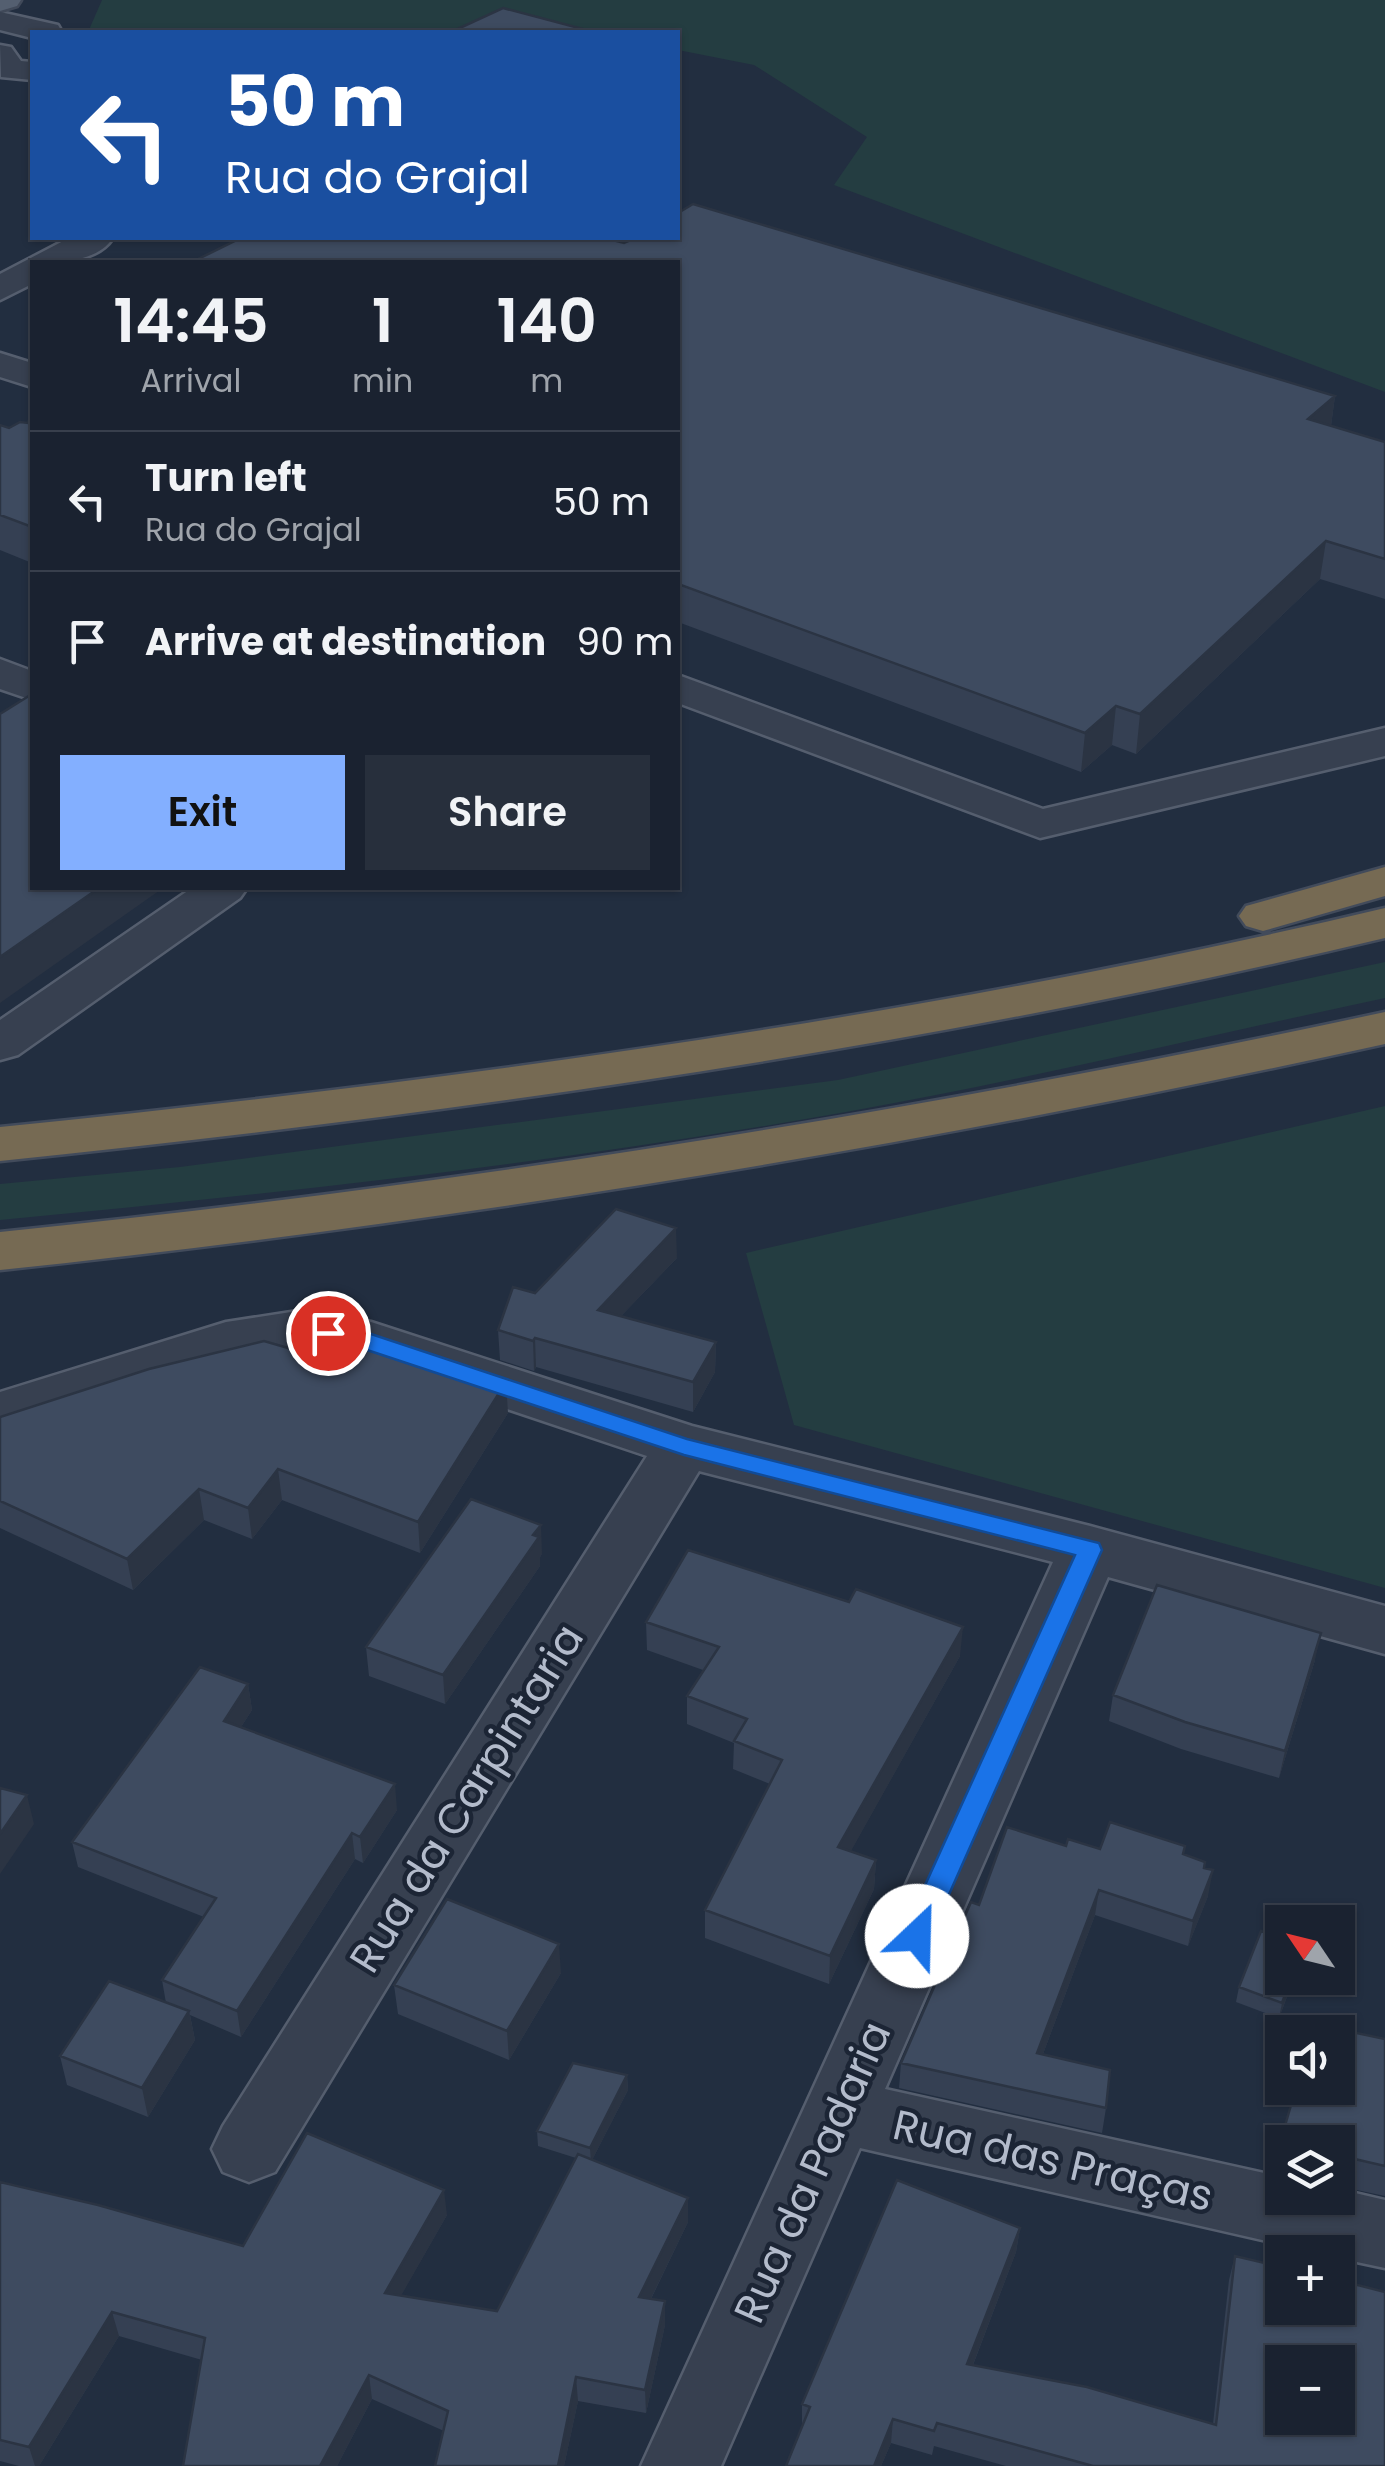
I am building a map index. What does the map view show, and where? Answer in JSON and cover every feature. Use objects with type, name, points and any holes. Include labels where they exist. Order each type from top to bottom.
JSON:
[{"type":"highway","points":[[957,1010],[1385,880]]},
{"type":"highway","points":[[0,1144],[383,1100],[734,1049],[957,1010],[1385,922]]},
{"type":"highway","points":[[0,1251],[194,1231],[898,1127],[1122,1085],[1385,1028]]},
{"type":"street","points":[[0,21],[56,23]]},
{"type":"street","points":[[50,260],[92,240]]},
{"type":"street","points":[[0,289],[30,270]]},
{"type":"street","points":[[0,364],[30,375]]},
{"type":"street","points":[[0,672],[30,685]]},
{"type":"street","points":[[680,689],[1040,824],[1385,742]]},
{"type":"street","points":[[0,1044],[219,890]]},
{"type":"street","points":[[0,1413],[226,1342],[304,1330],[351,1336],[684,1446],[1385,1630]]},
{"type":"street","name":"Rua da Carpintaria","points":[[249,2149],[684,1446]]},
{"type":"street","name":"Rua da Padaria","points":[[682,2466],[1090,1550]]},
{"type":"street","name":"Rua das Praças","points":[[838,2112],[1385,2234]]},
{"type":"green space","points":[[102,0],[1385,0],[1385,392],[834,185],[867,137],[754,65],[680,50],[680,30],[89,30]]},
{"type":"green space","points":[[1385,962],[1385,998],[913,1099],[741,1130],[530,1161],[0,1220],[0,1184],[180,1167],[838,1080]]},
{"type":"green space","points":[[1385,1106],[1385,1588],[794,1425],[746,1253]]},
{"type":"building","points":[[503,8],[586,30],[455,30]]},
{"type":"building","points":[[693,204],[1335,396],[1308,419],[1385,442],[1385,559],[1326,541],[1140,714],[1116,706],[1085,733],[680,585],[680,260],[196,260],[237,240],[680,240],[680,212]]},
{"type":"building","points":[[30,417],[30,526],[0,515],[0,425],[9,428],[20,422],[28,423]]},
{"type":"building","points":[[30,695],[30,890],[96,890],[0,957],[0,714]]},
{"type":"building","points":[[616,1209],[676,1228],[598,1310],[716,1342],[693,1382],[498,1330],[513,1287],[535,1293]]},
{"type":"building","points":[[341,1328],[506,1382],[418,1522],[278,1469],[248,1508],[199,1489],[127,1559],[0,1501],[0,1417],[149,1369],[264,1341],[302,1352],[318,1331]]},
{"type":"building","points":[[471,1499],[541,1525],[533,1535],[539,1537],[443,1675],[366,1647]]},
{"type":"building","points":[[688,1550],[849,1602],[856,1589],[963,1627],[838,1847],[876,1860],[830,1956],[705,1910],[782,1760],[734,1741],[747,1719],[687,1696],[719,1647],[646,1622]]},
{"type":"building","points":[[1157,1585],[1321,1633],[1285,1751],[1185,1722],[1113,1695]]},
{"type":"building","points":[[200,1667],[248,1684],[224,1721],[395,1784],[360,1837],[352,1833],[237,2011],[162,1980],[216,1898],[72,1842]]},
{"type":"building","points":[[0,1788],[27,1795],[0,1834]]},
{"type":"building","points":[[1110,1822],[1185,1846],[1183,1854],[1205,1862],[1204,1868],[1213,1870],[1193,1921],[1099,1890],[1037,2053],[1110,2070],[1106,2108],[901,2063],[971,1902],[979,1905],[1007,1827],[1066,1846],[1068,1839],[1100,1849]]},
{"type":"building","points":[[447,1899],[559,1944],[507,2031],[394,1985]]},
{"type":"building","points":[[1261,1931],[1265,1933],[1265,1995],[1285,1995],[1282,2003],[1239,1987]]},
{"type":"building","points":[[109,1981],[189,2011],[142,2088],[60,2056]]},
{"type":"building","points":[[1355,2033],[1385,2039],[1385,2166],[1355,2159],[1355,2125],[1285,2125],[1291,2105],[1355,2105]]},
{"type":"building","points":[[573,2063],[627,2075],[590,2148],[537,2131]]},
{"type":"building","points":[[307,2133],[444,2190],[385,2293],[497,2311],[578,2154],[688,2198],[639,2297],[665,2301],[645,2390],[576,2377],[558,2466],[435,2466],[448,2411],[369,2375],[320,2466],[183,2466],[205,2338],[112,2312],[29,2447],[0,2440],[0,2182],[243,2246]]},
{"type":"building","points":[[897,2180],[1020,2228],[967,2364],[1087,2387],[1216,2425],[1235,2256],[1265,2263],[1265,2325],[1355,2325],[1355,2284],[1385,2292],[1385,2466],[1093,2466],[937,2423],[934,2431],[893,2419],[874,2466],[786,2466],[810,2407],[802,2404]]},
{"type":"route","points":[[328,1333],[351,1336],[684,1446],[1090,1550],[917,1936]]}]
